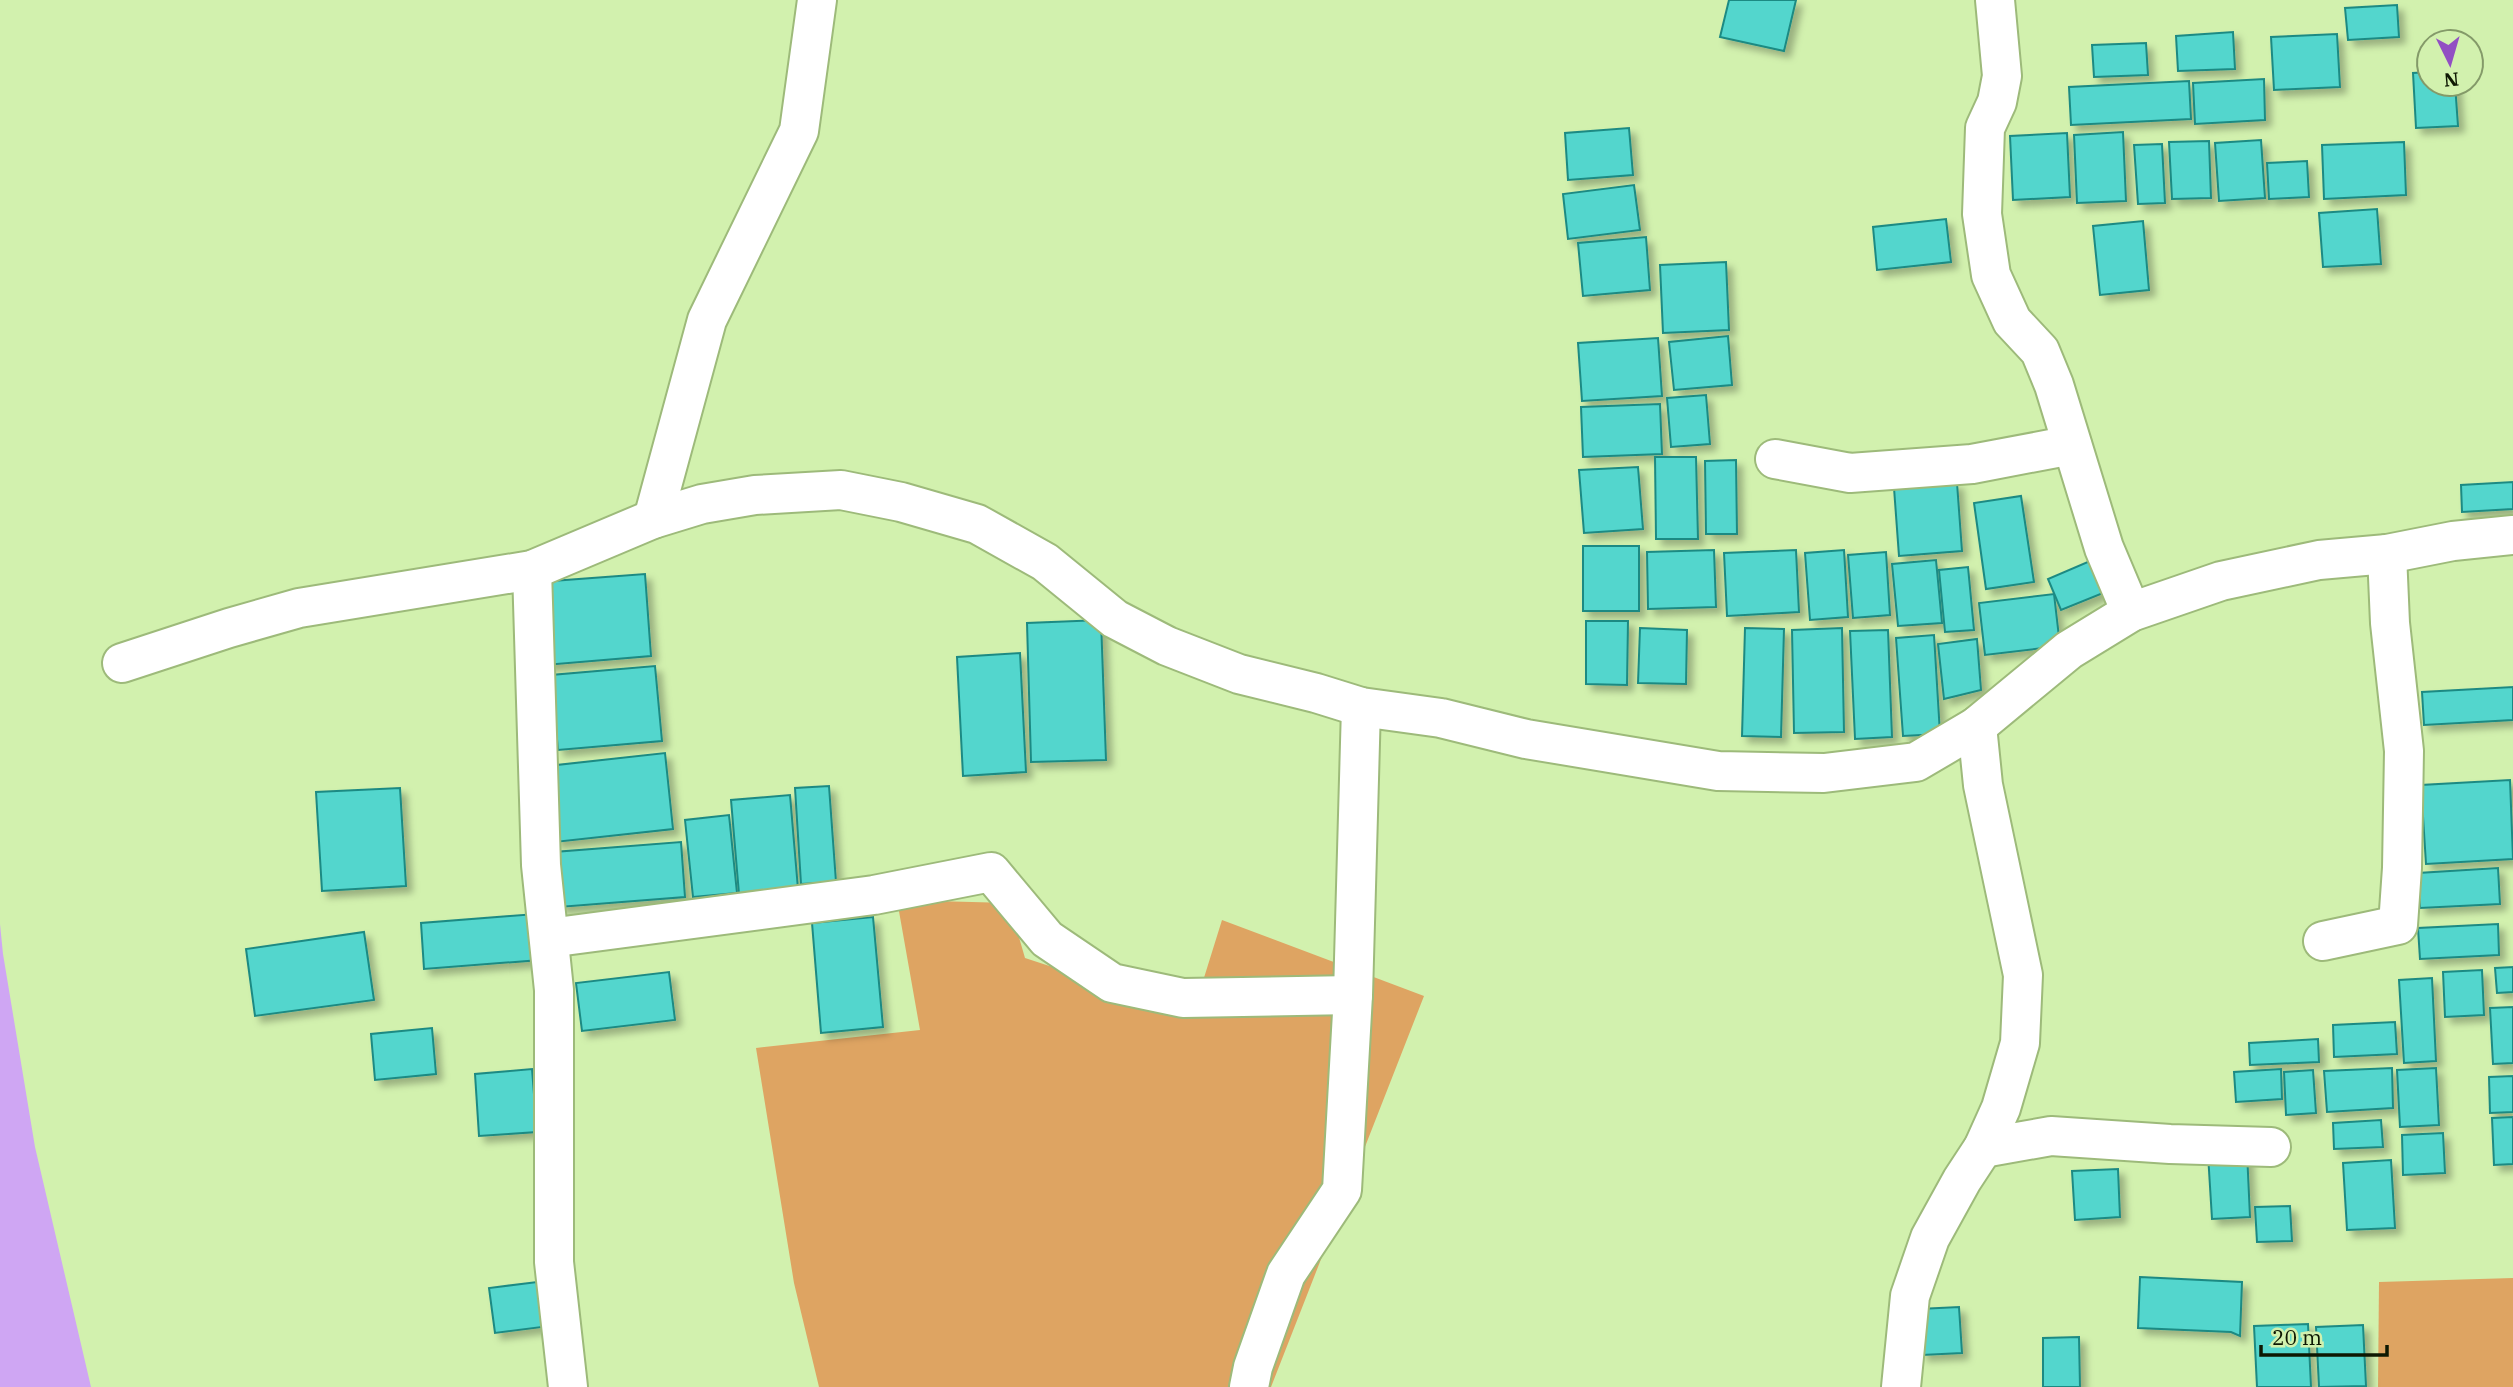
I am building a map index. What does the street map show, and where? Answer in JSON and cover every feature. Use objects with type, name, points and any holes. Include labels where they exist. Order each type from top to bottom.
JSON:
[{"type":"street","points":[[653,519],[707,320],[799,131],[817,0]]},
{"type":"street","points":[[1995,0],[2002,76],[1997,102],[1985,128],[1982,214],[1991,275],[2012,321],[2040,351],[2104,548],[2132,612]]},
{"type":"street","points":[[1775,459],[1850,472],[1972,464],[2072,445]]},
{"type":"street","points":[[122,663],[299,608],[532,570],[653,519],[702,504],[755,495],[841,490],[901,502],[977,524],[1045,562],[1115,619],[1167,646],[1239,674],[1361,707],[1441,718],[1526,739],[1718,771],[1825,773],[1916,762],[1977,726],[2069,650],[2132,612],[2221,581],[2319,560],[2387,554],[2453,541],[2513,535]]},
{"type":"street","points":[[2323,941],[2398,925],[2404,751],[2390,623],[2387,554]]},
{"type":"street","points":[[532,570],[541,865],[554,990],[554,1262],[568,1387]]},
{"type":"street","points":[[1249,1387],[1253,1367],[1286,1274],[1342,1190],[1353,995],[1361,707]]},
{"type":"street","points":[[1901,1387],[1910,1296],[1930,1238],[1983,1148],[2001,1108],[2020,1043],[2023,975],[1983,785],[1977,726]]},
{"type":"street","points":[[549,938],[874,895],[991,872],[1047,939],[1112,983],[1183,998],[1353,995]]},
{"type":"street","points":[[1983,1148],[2051,1136],[2271,1147]]},
{"type":"shaded area","points":[[897,900],[1009,903],[1025,958],[1193,1013],[1222,920],[1424,996],[1271,1387],[819,1387],[794,1283],[756,1048],[920,1030]]},
{"type":"shaded area","points":[[0,924],[35,1147],[91,1387],[0,1387]]},
{"type":"shaded area","points":[[2513,1278],[2513,1387],[2378,1387],[2379,1282]]},
{"type":"building","points":[[1729,0],[1796,0],[1784,51],[1720,37]]},
{"type":"building","points":[[2397,5],[2399,37],[2348,40],[2345,8]]},
{"type":"building","points":[[2233,32],[2235,69],[2178,71],[2176,36]]},
{"type":"building","points":[[2337,34],[2340,87],[2274,90],[2271,37]]},
{"type":"building","points":[[2146,43],[2148,75],[2094,77],[2092,45]]},
{"type":"building","points":[[2413,73],[2415,98],[2456,98],[2458,126],[2416,128]]},
{"type":"building","points":[[2264,79],[2265,120],[2195,124],[2193,83]]},
{"type":"building","points":[[2189,81],[2191,119],[2071,125],[2069,87]]},
{"type":"building","points":[[1629,128],[1633,175],[1568,180],[1565,133]]},
{"type":"building","points":[[2123,132],[2126,201],[2077,203],[2074,135]]},
{"type":"building","points":[[2067,133],[2070,197],[2013,200],[2010,136]]},
{"type":"building","points":[[2261,140],[2265,198],[2219,201],[2215,143]]},
{"type":"building","points":[[2209,141],[2211,198],[2172,199],[2169,142]]},
{"type":"building","points":[[2404,142],[2406,195],[2324,199],[2322,145]]},
{"type":"building","points":[[2162,144],[2165,203],[2138,204],[2134,145]]},
{"type":"building","points":[[2307,161],[2309,197],[2269,199],[2267,163]]},
{"type":"building","points":[[1634,185],[1640,230],[1568,239],[1563,194]]},
{"type":"building","points":[[2377,209],[2381,264],[2323,267],[2319,213]]},
{"type":"building","points":[[1946,219],[1951,262],[1877,270],[1873,227]]},
{"type":"building","points":[[2143,221],[2149,290],[2100,295],[2093,226]]},
{"type":"building","points":[[1646,237],[1650,290],[1583,296],[1578,243]]},
{"type":"building","points":[[1726,262],[1729,330],[1663,333],[1660,265]]},
{"type":"building","points":[[1728,336],[1732,385],[1674,390],[1669,342]]},
{"type":"building","points":[[1658,338],[1662,396],[1582,401],[1578,343]]},
{"type":"building","points":[[1706,395],[1710,444],[1671,447],[1667,398]]},
{"type":"building","points":[[1660,404],[1662,454],[1583,457],[1581,407]]},
{"type":"building","points":[[1655,457],[1696,457],[1698,539],[1656,539]]},
{"type":"building","points":[[1736,460],[1737,534],[1706,534],[1705,461]]},
{"type":"building","points":[[1638,467],[1643,529],[1584,533],[1579,470]]},
{"type":"building","points":[[2513,482],[2513,509],[2462,512],[2461,485]]},
{"type":"building","points":[[1957,483],[1962,551],[1899,556],[1894,488]]},
{"type":"building","points":[[2021,496],[2034,582],[1986,589],[1974,503]]},
{"type":"building","points":[[1583,546],[1639,546],[1639,611],[1583,611]]},
{"type":"building","points":[[1714,550],[1716,607],[1648,609],[1647,552]]},
{"type":"building","points":[[1796,550],[1799,612],[1727,616],[1724,553]]},
{"type":"building","points":[[1844,550],[1848,617],[1810,620],[1805,553]]},
{"type":"building","points":[[1886,552],[1890,615],[1853,618],[1848,555]]},
{"type":"building","points":[[2104,555],[2118,587],[2061,610],[2048,579]]},
{"type":"building","points":[[1936,560],[1942,623],[1898,626],[1892,564]]},
{"type":"building","points":[[1968,567],[1974,630],[1945,632],[1939,570]]},
{"type":"building","points":[[645,574],[651,656],[545,665],[539,582]]},
{"type":"building","points":[[2054,594],[2060,646],[1985,655],[1979,603]]},
{"type":"building","points":[[1101,620],[1106,760],[1031,762],[1027,623]]},
{"type":"building","points":[[1586,621],[1628,621],[1627,685],[1586,684]]},
{"type":"building","points":[[1640,628],[1687,630],[1686,684],[1638,683]]},
{"type":"building","points":[[1745,628],[1784,629],[1781,737],[1742,736]]},
{"type":"building","points":[[1842,628],[1844,732],[1794,733],[1792,630]]},
{"type":"building","points":[[1888,630],[1892,737],[1855,739],[1850,631]]},
{"type":"building","points":[[1934,635],[1940,734],[1903,736],[1896,638]]},
{"type":"building","points":[[1977,639],[1981,690],[1944,699],[1938,644]]},
{"type":"building","points":[[1020,653],[1026,772],[963,776],[957,657]]},
{"type":"building","points":[[655,666],[662,741],[558,750],[551,675]]},
{"type":"building","points":[[2513,687],[2513,720],[2424,725],[2422,692]]},
{"type":"building","points":[[665,753],[673,829],[555,842],[548,766]]},
{"type":"building","points":[[2510,780],[2513,859],[2426,864],[2421,785]]},
{"type":"building","points":[[829,786],[836,882],[801,884],[795,788]]},
{"type":"building","points":[[400,788],[406,886],[322,891],[316,792]]},
{"type":"building","points":[[790,795],[798,889],[739,894],[731,800]]},
{"type":"building","points":[[729,815],[737,893],[693,897],[685,820]]},
{"type":"building","points":[[681,842],[685,897],[559,907],[554,852]]},
{"type":"building","points":[[2498,868],[2500,904],[2420,908],[2418,873]]},
{"type":"building","points":[[536,914],[540,960],[424,969],[421,923]]},
{"type":"building","points":[[873,917],[883,1027],[821,1033],[812,923]]},
{"type":"building","points":[[2498,924],[2499,955],[2420,959],[2418,928]]},
{"type":"building","points":[[364,932],[374,1000],[255,1016],[246,949]]},
{"type":"building","points":[[2513,967],[2513,992],[2497,993],[2495,968]]},
{"type":"building","points":[[2482,970],[2484,1015],[2445,1017],[2443,972]]},
{"type":"building","points":[[669,972],[675,1020],[582,1031],[576,983]]},
{"type":"building","points":[[2432,978],[2436,1061],[2404,1063],[2399,980]]},
{"type":"building","points":[[2513,1007],[2513,1063],[2493,1064],[2490,1008]]},
{"type":"building","points":[[2395,1022],[2397,1054],[2334,1057],[2333,1025]]},
{"type":"building","points":[[432,1028],[436,1074],[375,1080],[371,1034]]},
{"type":"building","points":[[2318,1039],[2319,1062],[2250,1065],[2249,1043]]},
{"type":"building","points":[[2392,1068],[2393,1108],[2327,1112],[2324,1071]]},
{"type":"building","points":[[2436,1068],[2439,1125],[2400,1127],[2397,1070]]},
{"type":"building","points":[[532,1069],[537,1132],[479,1136],[475,1074]]},
{"type":"building","points":[[2281,1069],[2282,1099],[2236,1102],[2234,1072]]},
{"type":"building","points":[[2313,1070],[2316,1113],[2286,1115],[2284,1072]]},
{"type":"building","points":[[2513,1076],[2513,1112],[2490,1113],[2489,1077]]},
{"type":"building","points":[[2513,1117],[2513,1164],[2494,1165],[2492,1118]]},
{"type":"building","points":[[2381,1120],[2383,1147],[2334,1149],[2333,1123]]},
{"type":"building","points":[[2443,1133],[2445,1173],[2403,1175],[2402,1135]]},
{"type":"building","points":[[2247,1152],[2250,1217],[2212,1219],[2208,1154]]},
{"type":"building","points":[[2391,1160],[2395,1228],[2347,1230],[2343,1163]]},
{"type":"building","points":[[2118,1169],[2120,1217],[2075,1220],[2072,1171]]},
{"type":"building","points":[[2290,1206],[2292,1241],[2257,1242],[2255,1207]]},
{"type":"building","points":[[2140,1277],[2242,1282],[2240,1336],[2231,1332],[2138,1328]]},
{"type":"building","points":[[545,1281],[550,1326],[495,1333],[489,1288]]},
{"type":"building","points":[[1959,1307],[1962,1353],[1922,1355],[1919,1309]]},
{"type":"building","points":[[2308,1324],[2311,1387],[2257,1387],[2254,1326]]},
{"type":"building","points":[[2363,1325],[2366,1386],[2319,1387],[2316,1327]]},
{"type":"building","points":[[2079,1337],[2080,1387],[2043,1387],[2043,1338]]}]
